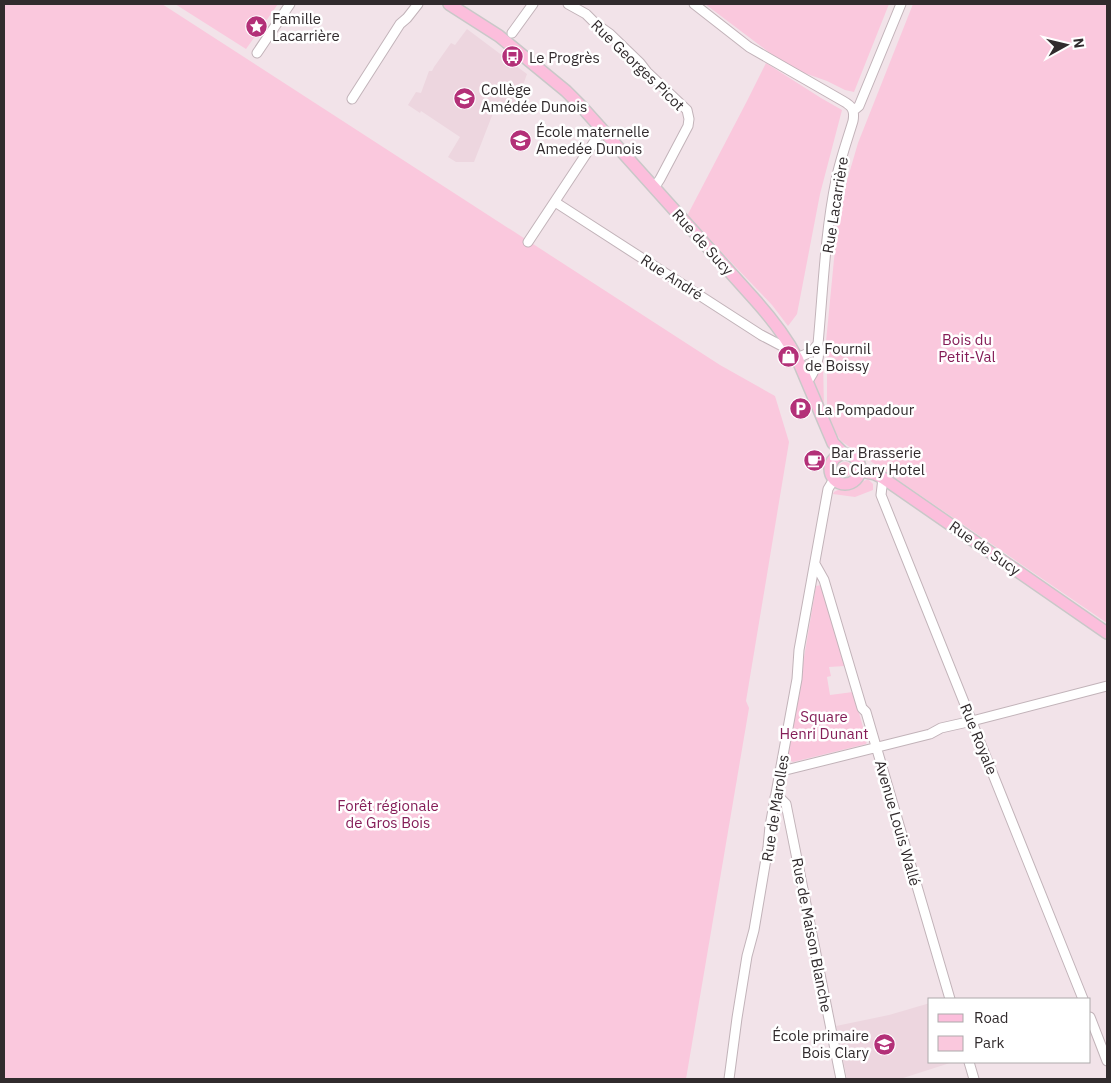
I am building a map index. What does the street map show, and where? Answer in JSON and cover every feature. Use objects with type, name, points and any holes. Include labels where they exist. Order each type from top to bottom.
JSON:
[{"type":"main road","name":"Rue de Sucy","points":[[449,4],[482,25],[490,34],[566,91],[775,323],[797,358],[839,456]]},
{"type":"main road","points":[[839,456],[850,456],[858,462],[860,471],[856,480],[842,484],[834,479],[831,466],[839,456]]},
{"type":"main road","name":"Rue de Sucy","points":[[860,471],[883,478],[1107,633]]},
{"type":"street","points":[[257,53],[290,4]]},
{"type":"street","points":[[352,99],[400,24],[418,4]]},
{"type":"street","points":[[512,33],[533,4]]},
{"type":"street","name":"Rue Georges Picot","points":[[568,4],[586,14],[610,34],[687,110],[688,126],[654,188]]},
{"type":"street","points":[[694,4],[749,47],[843,101],[852,107],[853,111],[859,106],[901,4]]},
{"type":"street","name":"Rue Lacarrière","points":[[807,382],[817,362],[832,204],[841,160],[854,121],[853,111]]},
{"type":"street","points":[[528,242],[602,130]]},
{"type":"street","name":"Rue André","points":[[555,202],[761,335],[784,347],[791,346]]},
{"type":"street","points":[[797,358],[811,352],[818,344]]},
{"type":"street","name":"Rue Royale","points":[[883,478],[881,495],[1083,998]]},
{"type":"street","name":"Rue de Marolles","points":[[729,1079],[747,956],[756,921],[775,797],[797,679],[799,650],[810,586],[828,489],[834,479]]},
{"type":"street","name":"Avenue Louis Wallé","points":[[815,564],[824,580],[862,708],[866,712],[950,998]]},
{"type":"street","points":[[780,770],[930,734],[940,728],[1107,686]]},
{"type":"street","name":"Rue de Maison Blanche","points":[[775,797],[780,798],[786,804],[841,1079]]},
{"type":"street","points":[[1091,1020],[1107,1061]]},
{"type":"street","points":[[969,1063],[974,1079]]},
{"type":"shaded area","name":"Collège Amédée Dunois","points":[[467,29],[527,74],[515,107],[497,103],[474,162],[456,162],[448,157],[460,137],[421,111],[420,113],[408,105],[416,92],[421,93],[429,71],[432,71],[451,43],[455,45]]},
{"type":"shaded area","name":"École primaire Bois Clary","points":[[928,1004],[928,1063],[950,1063],[900,1079],[847,1079],[836,1026],[889,1015]]},
{"type":"green space","name":"Forêt régionale de Gros Bois","points":[[4,4],[162,4],[720,365],[775,396],[789,442],[746,701],[749,708],[686,1079],[4,1079]]},
{"type":"green space","points":[[175,4],[278,4],[246,49]]},
{"type":"green space","points":[[705,4],[889,4],[854,92],[790,68]]},
{"type":"green space","name":"Bois du Petit-Val","points":[[913,4],[1107,4],[1107,623],[841,441],[832,427],[827,414],[827,359],[825,352],[839,208],[858,143]]},
{"type":"green space","points":[[766,63],[842,110],[820,194],[797,314],[788,326],[772,305],[687,216]]},
{"type":"green space","points":[[820,359],[823,359],[824,410],[813,383]]},
{"type":"green space","points":[[842,462],[848,462],[852,469],[848,476],[842,476],[838,472],[838,466]]},
{"type":"green space","points":[[868,479],[873,484],[873,490],[855,497],[833,494],[838,490],[854,487]]},
{"type":"green space","name":"Square Henri Dunant","points":[[821,585],[845,666],[829,667],[831,676],[827,677],[830,695],[853,692],[867,741],[866,744],[793,762],[787,759],[816,586]]},
{"type":"place","name":"Famille Lacarrière","points":[[256,27]]},
{"type":"place","name":"Le Progrès","points":[[513,57]]},
{"type":"place","name":"Collège Amédée Dunois","points":[[465,98]]},
{"type":"place","name":"École maternelle Amedée Dunois","points":[[520,140]]},
{"type":"place","name":"Le Fournil de Boissy","points":[[789,357]]},
{"type":"place","name":"La Pompadour","points":[[801,409]]},
{"type":"place","name":"Bar Brasserie Le Clary Hotel","points":[[815,461]]},
{"type":"place","name":"École primaire Bois Clary","points":[[885,1044]]}]
